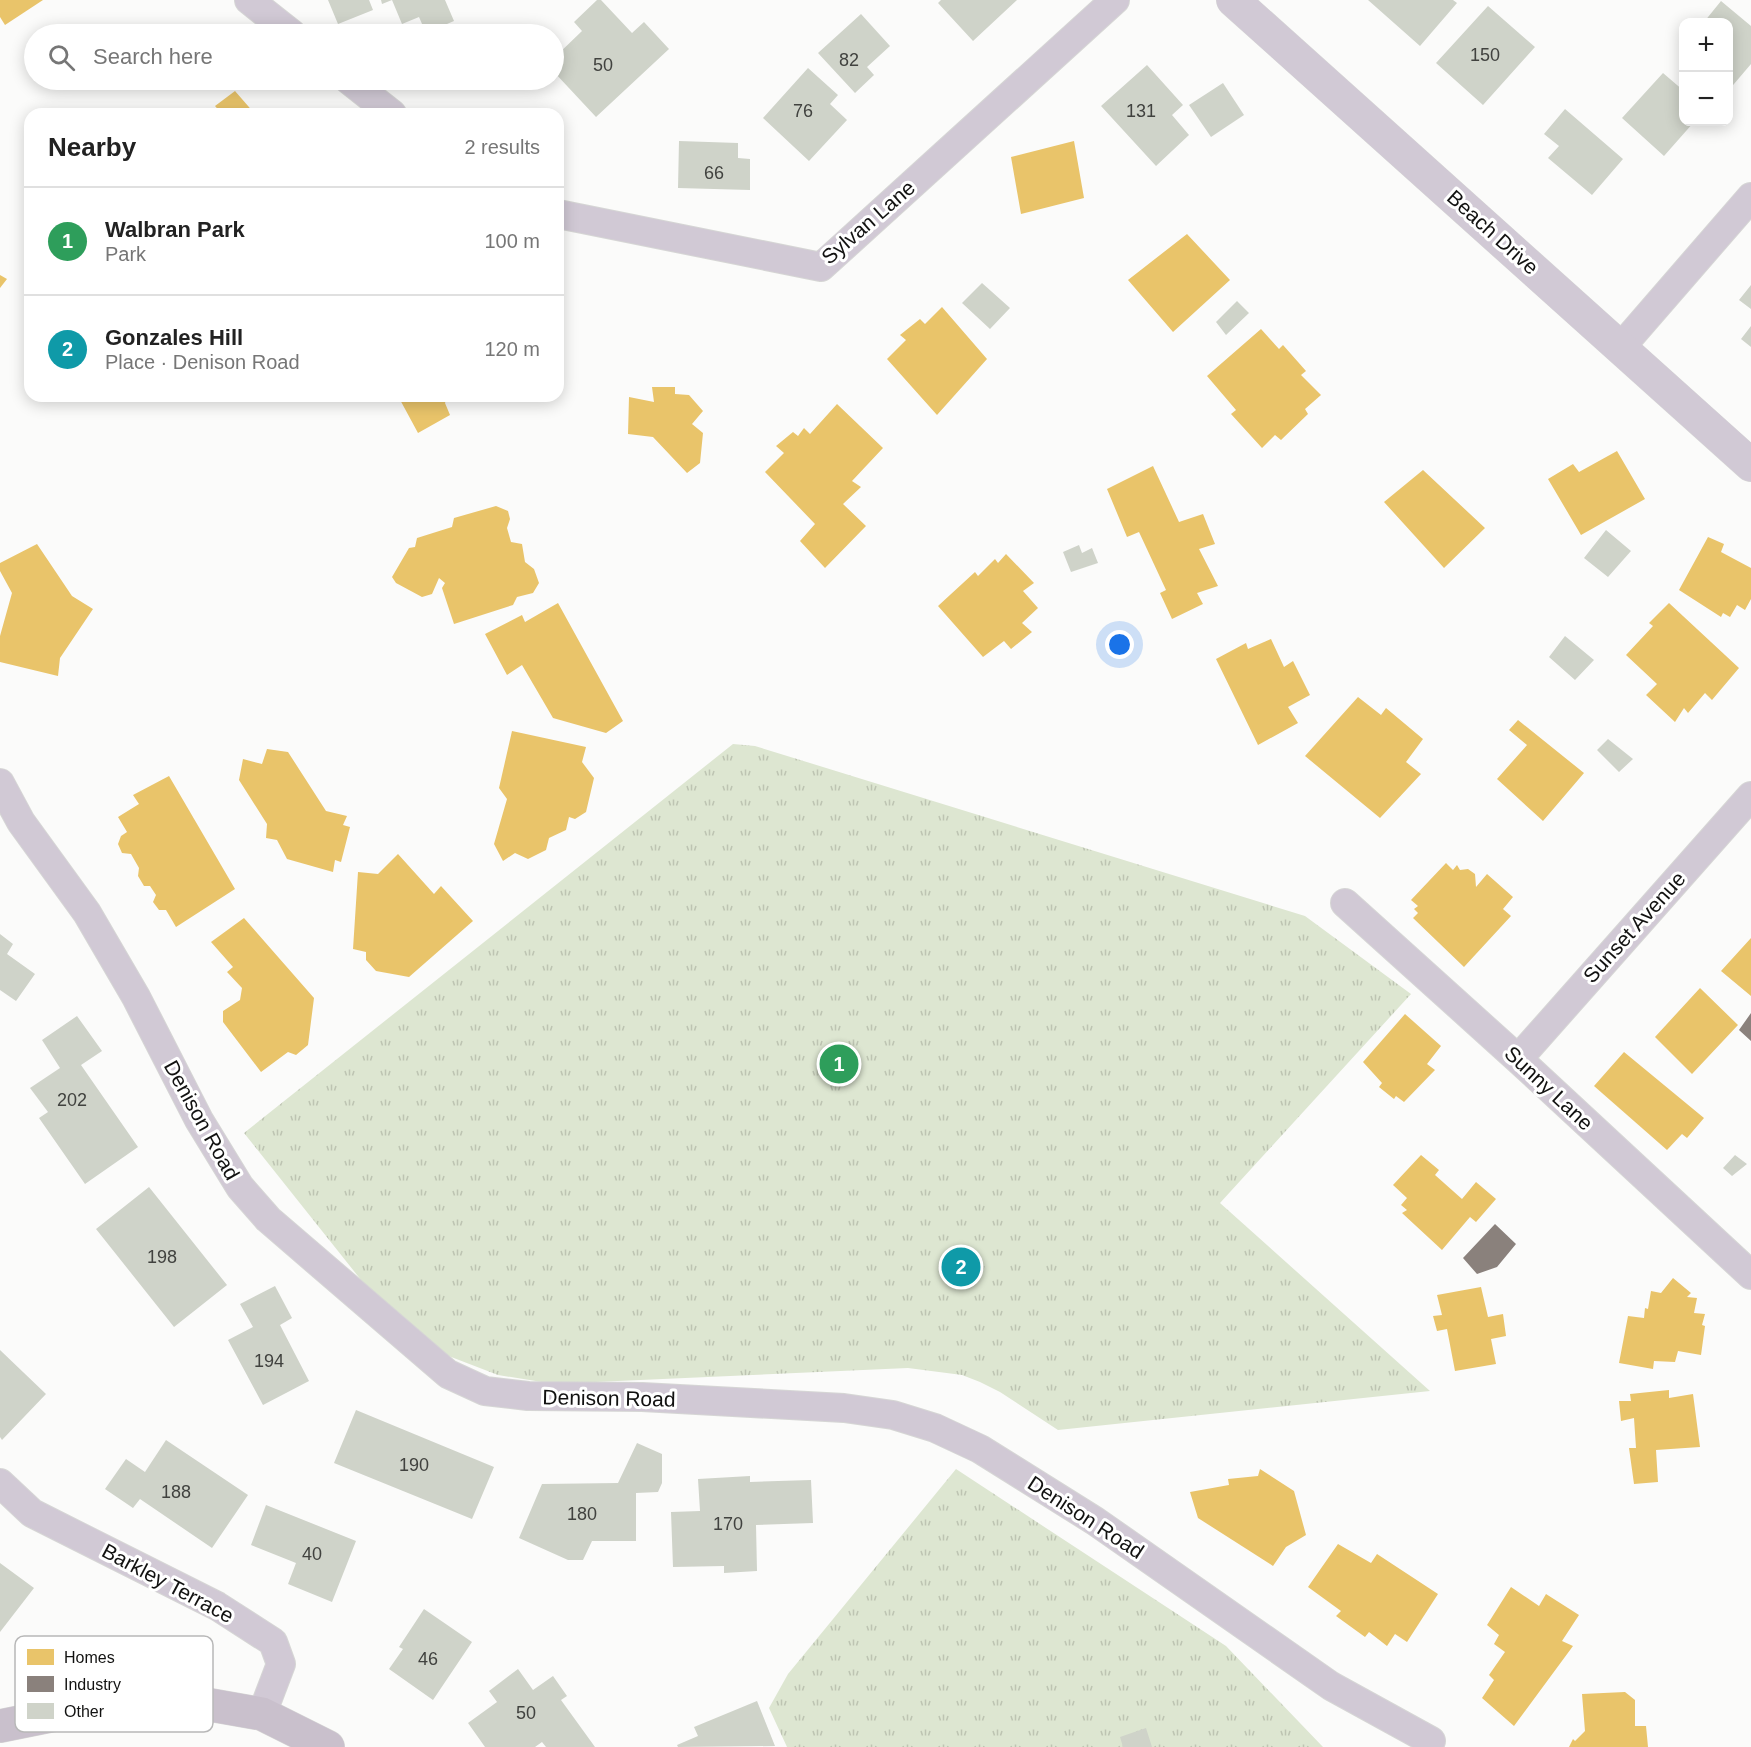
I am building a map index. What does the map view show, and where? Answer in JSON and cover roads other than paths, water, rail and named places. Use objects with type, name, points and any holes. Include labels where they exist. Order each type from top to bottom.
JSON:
[{"type":"main road","points":[[213,1705],[262,1714],[328,1747]]},
{"type":"main road","points":[[0,1726],[15,1723]]},
{"type":"street","points":[[249,0],[279,24]]},
{"type":"street","name":"Sylvan Lane","points":[[564,215],[821,267],[1116,0]]},
{"type":"street","name":"Beach Drive","points":[[1233,0],[1751,465]]},
{"type":"street","points":[[362,90],[384,108]]},
{"type":"street","points":[[1622,347],[1751,196]]},
{"type":"street","name":"Denison Road","points":[[0,783],[21,822],[87,913],[136,997],[199,1120],[240,1187],[268,1219],[448,1374],[485,1391],[528,1396],[642,1397],[844,1408],[893,1415],[935,1428],[980,1449],[1095,1521],[1331,1686],[1431,1741]]},
{"type":"street","name":"Sunset Avenue","points":[[1518,1059],[1751,796]]},
{"type":"street","name":"Sunny Lane","points":[[1345,903],[1518,1059],[1751,1275]]},
{"type":"street","name":"Barkley Terrace","points":[[0,1483],[32,1513],[217,1606],[273,1642],[281,1664],[262,1714]]},
{"type":"place","name":"Walbran Park","points":[[839,1064]]},
{"type":"place","name":"Gonzales Hill","points":[[961,1267]]}]
